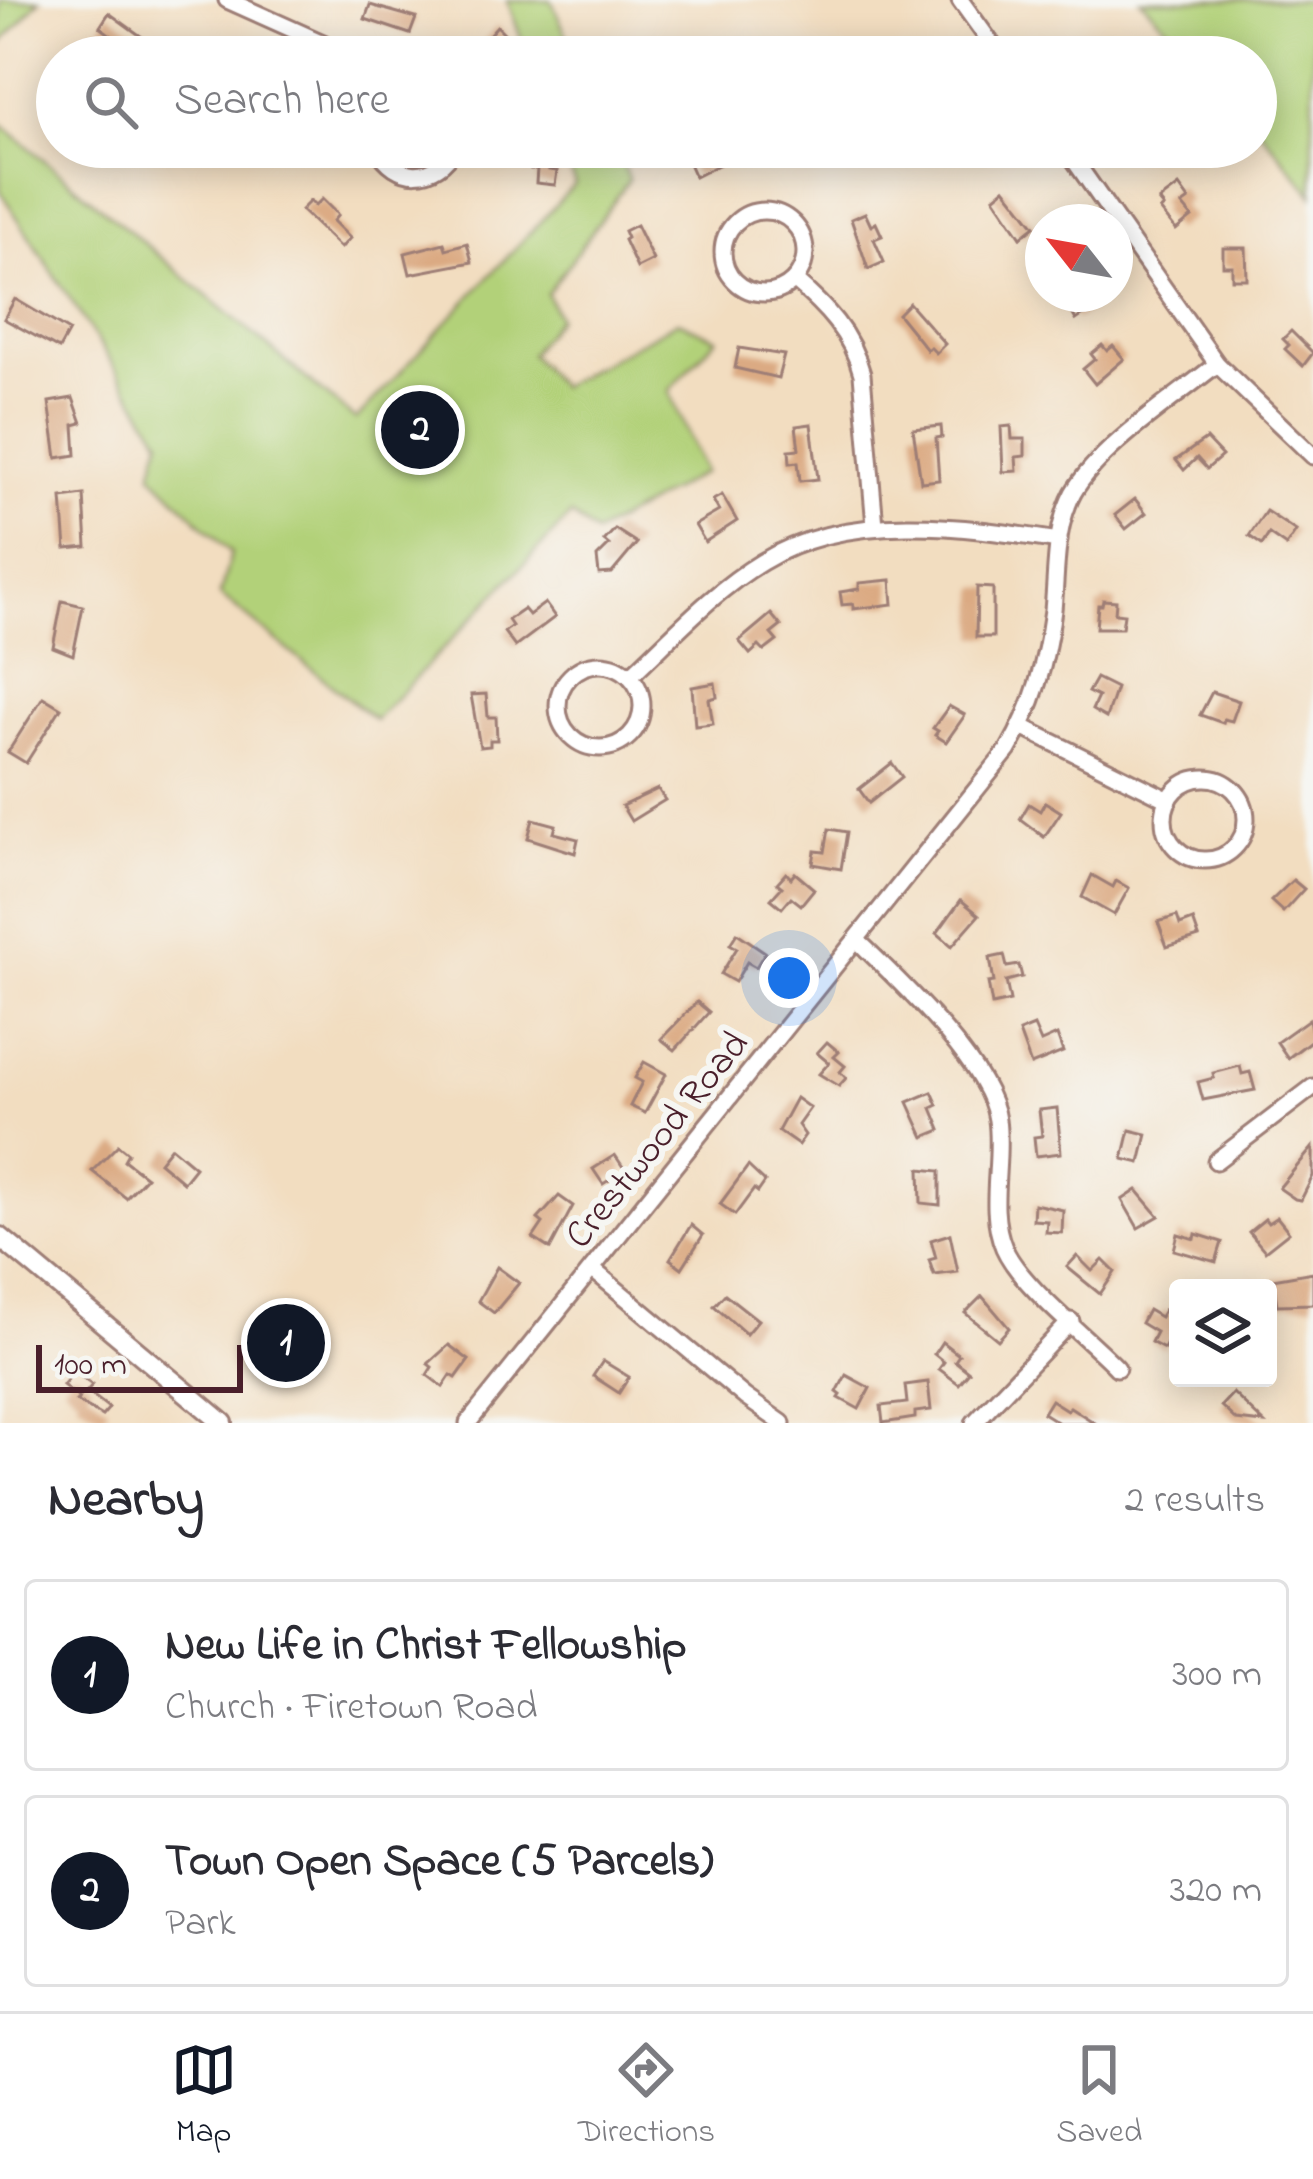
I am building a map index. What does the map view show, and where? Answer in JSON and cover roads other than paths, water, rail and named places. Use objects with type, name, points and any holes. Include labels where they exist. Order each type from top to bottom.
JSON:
[{"type":"street","points":[[227,0],[306,36]]},
{"type":"street","points":[[960,0],[985,36]]},
{"type":"street","points":[[395,168],[419,175],[434,168]]},
{"type":"street","points":[[1080,168],[1217,364],[1313,456]]},
{"type":"street","points":[[763,211],[777,213],[798,229],[805,255],[794,280],[784,288],[758,293],[734,280],[726,269],[724,243],[738,220],[763,211]]},
{"type":"street","points":[[794,280],[824,305],[856,353],[862,374],[875,526]]},
{"type":"street","name":"Crestwood Road","points":[[468,1423],[1008,750],[1022,727],[1045,659],[1058,541],[1064,515],[1084,476],[1217,364]]},
{"type":"street","points":[[630,676],[726,586],[766,559],[814,539],[875,526],[1058,541]]},
{"type":"street","points":[[604,664],[630,676],[642,702],[635,730],[611,747],[596,748],[570,736],[558,710],[565,682],[589,665],[604,664]]},
{"type":"street","points":[[1022,727],[1169,800]]},
{"type":"street","points":[[1202,778],[1228,785],[1244,806],[1244,833],[1228,854],[1216,859],[1189,857],[1178,850],[1165,826],[1169,800],[1177,789],[1202,778]]},
{"type":"street","points":[[857,940],[917,999],[984,1084],[997,1117],[996,1218],[1004,1248],[1025,1280],[1117,1368]]},
{"type":"street","points":[[1216,1161],[1313,1087]]},
{"type":"street","points":[[0,1237],[223,1423]]},
{"type":"street","points":[[592,1269],[782,1423]]},
{"type":"street","points":[[974,1423],[1070,1321]]},
{"type":"place","name":"Town Open Space (5 Parcels)","points":[[420,430]]},
{"type":"place","name":"New Life in Christ Fellowship","points":[[286,1343]]}]
